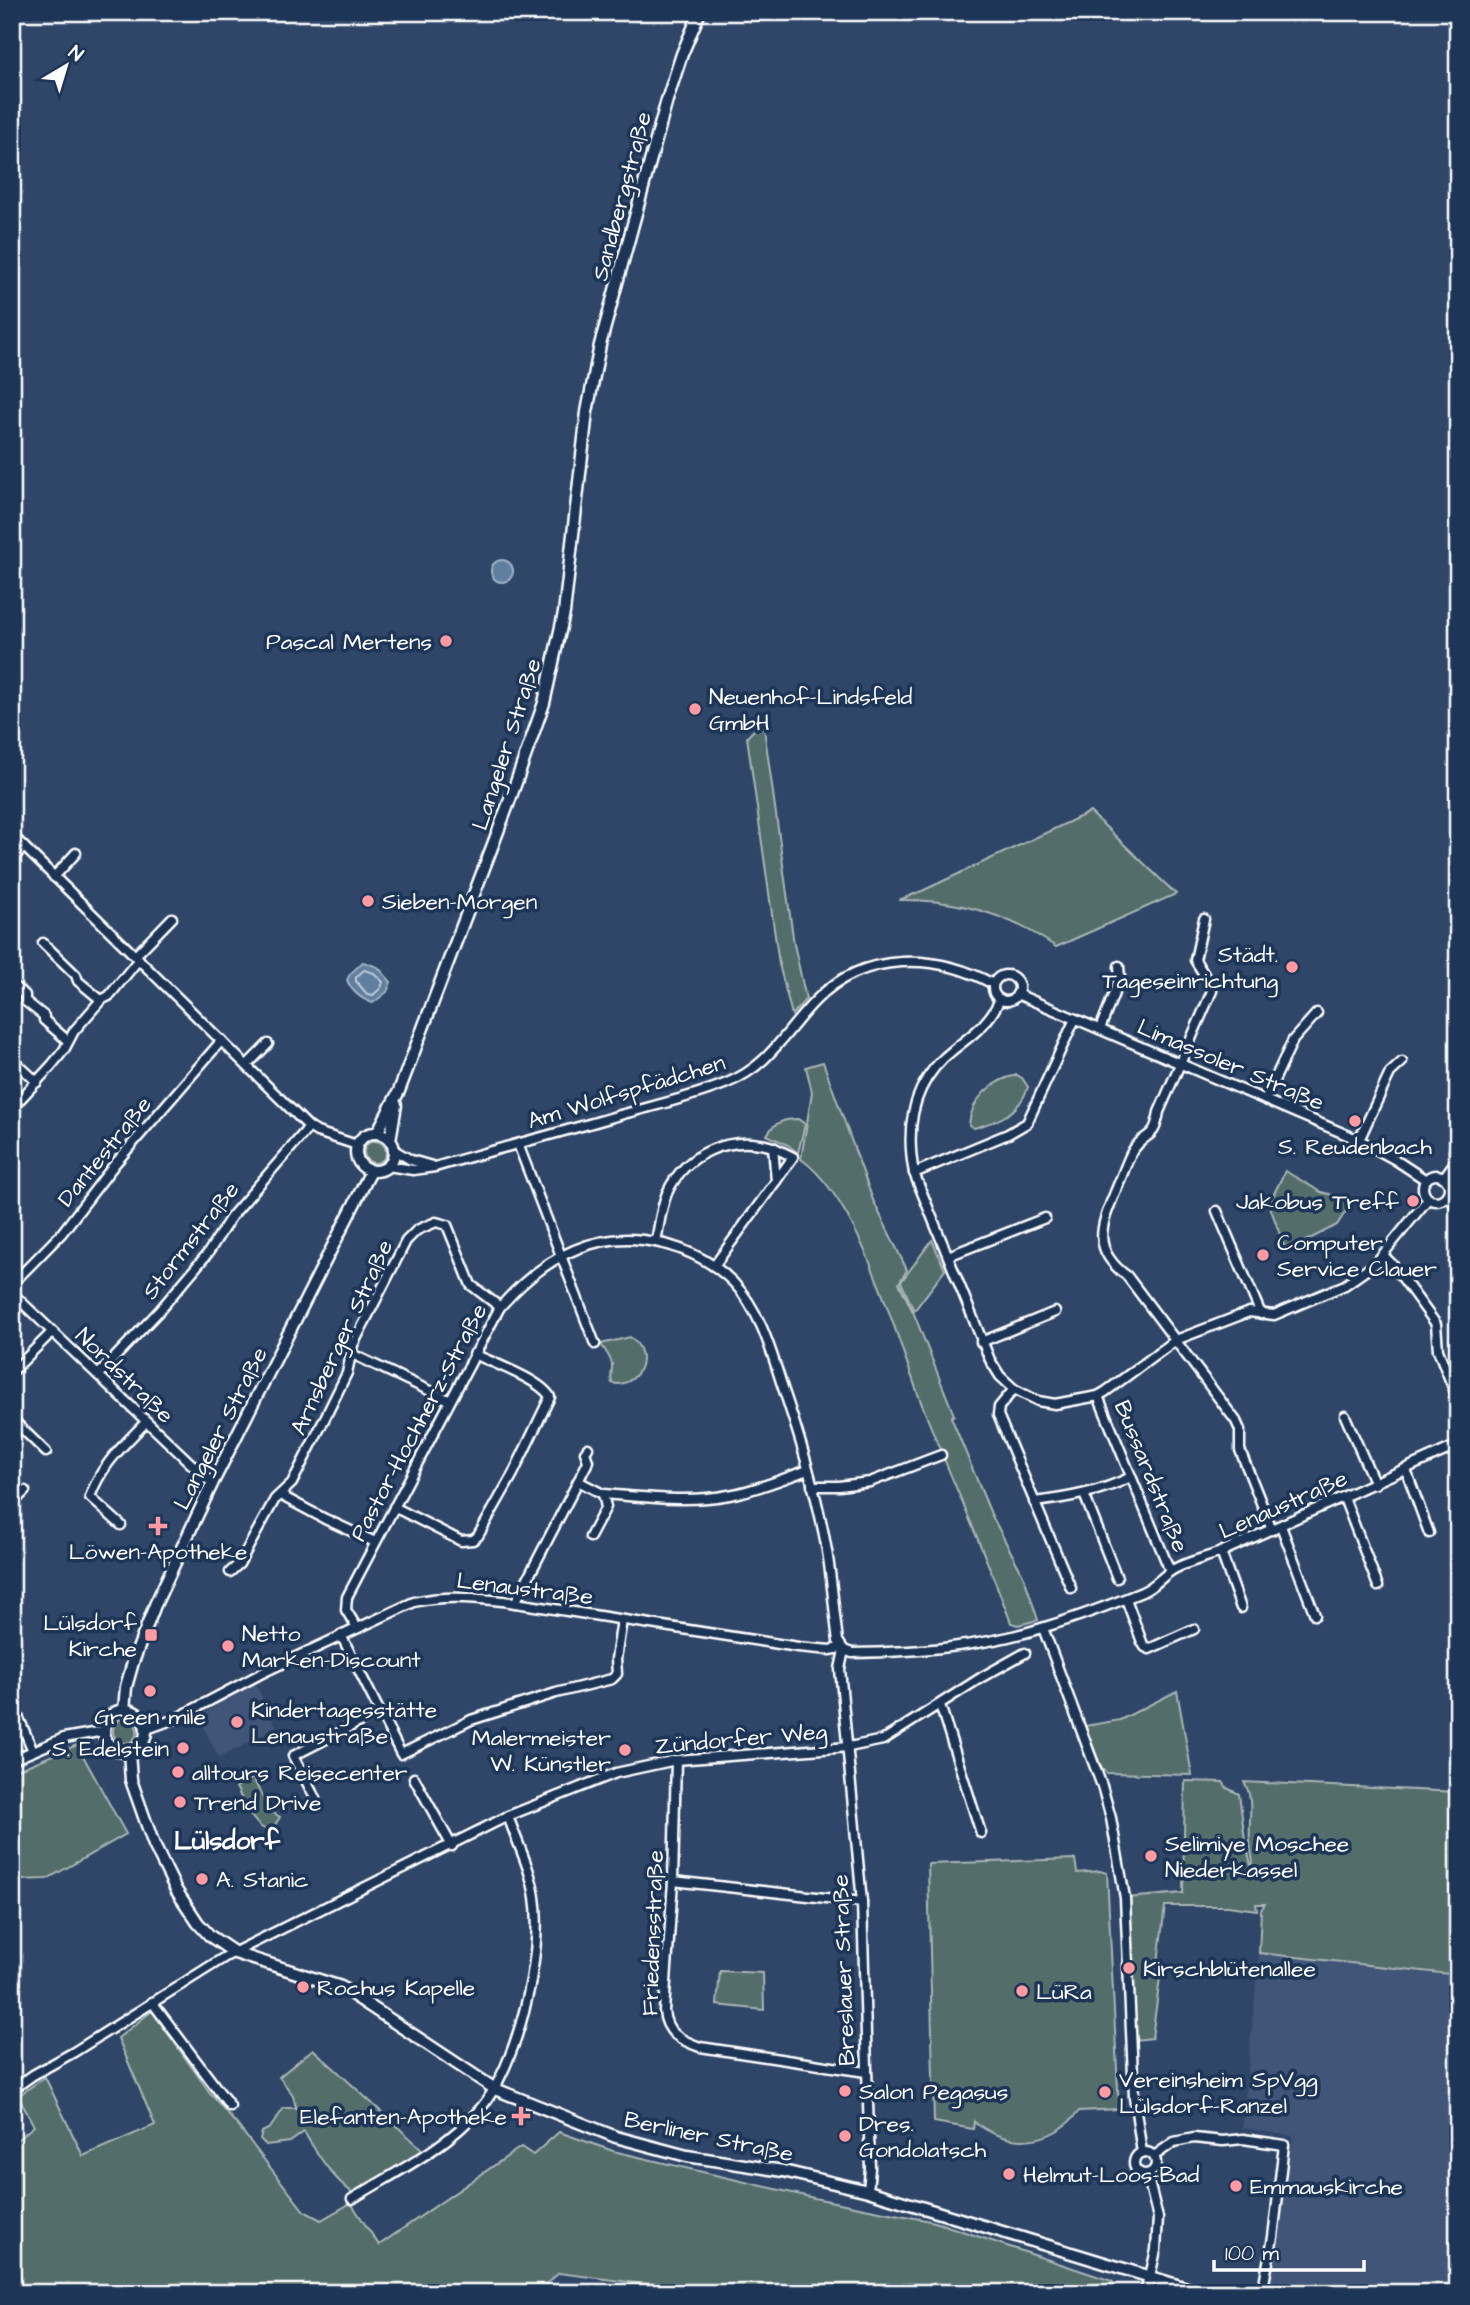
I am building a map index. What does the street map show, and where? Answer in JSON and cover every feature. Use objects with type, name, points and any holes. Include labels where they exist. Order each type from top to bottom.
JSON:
[{"type":"street","name":"Sandbergstraße","points":[[590,394],[600,345],[667,100],[682,54],[700,12]]},
{"type":"street","name":"Langeler Straße","points":[[377,1133],[399,1091],[513,792],[544,703],[564,613],[590,394]]},
{"type":"street","points":[[12,835],[309,1127],[357,1145]]},
{"type":"street","points":[[12,859],[24,847]]},
{"type":"street","points":[[54,877],[76,853]]},
{"type":"street","points":[[12,1108],[64,1050],[68,1041],[101,1000],[109,996],[172,918]]},
{"type":"street","points":[[1204,919],[1195,960],[1212,991],[1159,1112],[1156,1130],[1133,1150],[1103,1222],[1101,1236],[1113,1266],[1127,1276],[1236,1421],[1240,1430],[1240,1450],[1272,1530]]},
{"type":"street","points":[[43,943],[76,975],[78,981],[101,1000]]},
{"type":"street","name":"Am Wolfspfädchen","points":[[388,1166],[413,1170],[435,1167],[730,1082],[769,1056],[817,999],[841,981],[875,966],[902,961],[937,962],[964,970],[993,984]]},
{"type":"street","points":[[1100,1029],[1120,978],[1119,966]]},
{"type":"street","points":[[1000,976],[1011,976],[1018,983],[1017,994],[1009,1000],[1000,999],[995,994],[993,984],[1000,976]]},
{"type":"street","points":[[13,986],[25,995],[25,1000],[44,1016],[44,1020],[68,1041]]},
{"type":"street","name":"Limassoler Straße","points":[[1017,994],[1359,1140],[1426,1180]]},
{"type":"street","points":[[1000,999],[985,1025],[940,1062],[922,1086],[912,1111],[910,1150],[914,1173],[981,1342],[1000,1376],[1029,1398],[1046,1403],[1064,1403],[1098,1396],[1176,1340],[1249,1312],[1274,1315],[1336,1290],[1361,1275],[1383,1255],[1428,1199]]},
{"type":"street","points":[[1265,1100],[1293,1040],[1317,1013]]},
{"type":"street","points":[[914,1173],[1008,1134],[1027,1122],[1075,1019]]},
{"type":"street","name":"Dantestraße","points":[[12,1284],[61,1234],[114,1165],[222,1040]]},
{"type":"street","points":[[247,1065],[268,1044]]},
{"type":"street","points":[[12,1059],[37,1082]]},
{"type":"street","points":[[1359,1140],[1390,1073],[1402,1062]]},
{"type":"street","name":"Langeler Straße","points":[[392,1145],[390,1131],[399,1091]]},
{"type":"street","name":"Stormstraße","points":[[99,1376],[208,1253],[231,1217],[309,1127]]},
{"type":"street","points":[[392,1145],[392,1161],[380,1170],[371,1171],[358,1161],[357,1145],[365,1136],[377,1133],[384,1135],[411,1160],[435,1167]]},
{"type":"street","points":[[656,1242],[666,1197],[675,1179],[690,1163],[710,1150],[738,1142],[759,1143],[793,1157],[714,1266]]},
{"type":"street","points":[[518,1144],[595,1344]]},
{"type":"street","points":[[1444,1177],[1456,1162],[1454,1151],[1458,1146]]},
{"type":"street","points":[[773,1147],[776,1181]]},
{"type":"street","name":"Langeler Straße","points":[[124,1710],[134,1662],[155,1605],[213,1482],[371,1171]]},
{"type":"street","points":[[1434,1175],[1444,1177],[1449,1186],[1447,1196],[1438,1201],[1428,1199],[1423,1190],[1426,1180],[1434,1175]]},
{"type":"street","points":[[1447,1196],[1458,1206]]},
{"type":"street","points":[[1217,1211],[1261,1314]]},
{"type":"street","points":[[948,1256],[1045,1218]]},
{"type":"street","name":"Arnsberger Straße","points":[[230,1572],[239,1564],[275,1499],[292,1483],[348,1373],[353,1345],[406,1241],[417,1230],[429,1223],[440,1222],[447,1225],[471,1285],[500,1307]]},
{"type":"street","name":"Pastor-Hochherz-Straße","points":[[357,1628],[346,1609],[347,1597],[500,1307],[522,1284],[561,1255],[599,1241],[634,1239],[656,1242],[689,1252],[714,1266],[734,1283],[756,1314],[773,1355],[808,1470],[827,1552],[838,1641],[844,1650],[840,1669],[849,1747]]},
{"type":"street","points":[[1383,1255],[1436,1324],[1438,1350],[1458,1400]]},
{"type":"street","name":"Nordstraße","points":[[12,1293],[146,1422],[213,1482]]},
{"type":"street","points":[[981,1342],[1055,1312]]},
{"type":"street","points":[[12,1372],[52,1332]]},
{"type":"street","points":[[352,1353],[449,1400]]},
{"type":"street","points":[[394,1507],[461,1541],[473,1540],[478,1536],[513,1474],[550,1397],[548,1392],[536,1384],[474,1354]]},
{"type":"street","points":[[1014,1389],[999,1407],[998,1415],[1071,1588]]},
{"type":"street","name":"Bussardstraße","points":[[1098,1396],[1170,1571]]},
{"type":"street","points":[[1345,1416],[1375,1484]]},
{"type":"street","points":[[12,1419],[46,1452]]},
{"type":"street","points":[[121,1524],[90,1497],[108,1460],[146,1422]]},
{"type":"street","name":"Lenaustraße","points":[[147,1728],[175,1719],[341,1635],[414,1602],[427,1599],[463,1597],[830,1650],[909,1652],[963,1646],[1043,1628],[1126,1599],[1155,1586],[1170,1571],[1193,1560],[1221,1552],[1458,1446]]},
{"type":"street","points":[[515,1604],[589,1461],[585,1452],[589,1448]]},
{"type":"street","points":[[812,1486],[870,1482],[941,1455]]},
{"type":"street","points":[[578,1481],[603,1494],[670,1499],[716,1497],[755,1489],[808,1470]]},
{"type":"street","points":[[1406,1470],[1429,1533]]},
{"type":"street","points":[[1034,1502],[1084,1494],[1131,1477]]},
{"type":"street","points":[[12,1504],[24,1491]]},
{"type":"street","points":[[590,1537],[606,1507],[603,1494]]},
{"type":"street","points":[[1084,1494],[1117,1578]]},
{"type":"street","points":[[280,1495],[376,1542]]},
{"type":"street","points":[[1343,1498],[1378,1586]]},
{"type":"street","points":[[1281,1526],[1315,1615]]},
{"type":"street","points":[[1221,1552],[1241,1608]]},
{"type":"street","points":[[1126,1599],[1142,1642],[1149,1649],[1194,1629]]},
{"type":"street","points":[[341,1635],[401,1754],[471,1720],[556,1693],[612,1679],[617,1674],[616,1659],[622,1620]]},
{"type":"street","points":[[1043,1628],[1102,1786],[1111,1818],[1125,1898],[1134,2097],[1142,2152]]},
{"type":"street","name":"Zündorfer Weg","points":[[12,2090],[235,1953],[508,1816],[616,1773],[676,1760],[849,1747],[883,1741],[982,1677],[1025,1653]]},
{"type":"street","points":[[940,1705],[981,1833]]},
{"type":"street","points":[[12,1710],[18,1716],[33,1751]]},
{"type":"street","points":[[124,1710],[136,1713],[147,1728],[144,1741],[129,1752],[112,1747],[104,1731],[112,1714],[124,1710]]},
{"type":"street","points":[[316,1798],[293,1756],[379,1712]]},
{"type":"street","points":[[12,1760],[75,1735],[104,1731]]},
{"type":"street","name":"Breslauer Straße","points":[[849,1747],[862,1902],[870,2168],[868,2191]]},
{"type":"street","name":"Berliner Straße","points":[[129,1752],[131,1780],[144,1821],[176,1890],[204,1930],[222,1946],[235,1953],[341,1987],[495,2090],[637,2143],[688,2156],[783,2171],[868,2191],[1203,2293]]},
{"type":"street","name":"Friedensstraße","points":[[676,1760],[673,1881],[664,2011],[670,2032],[682,2042],[700,2048],[866,2072]]},
{"type":"street","points":[[414,1778],[452,1846]]},
{"type":"street","points":[[352,2199],[439,2145],[478,2112],[495,2090],[527,2002],[536,1941],[536,1898],[508,1816]]},
{"type":"street","points":[[673,1881],[862,1902]]},
{"type":"street","points":[[152,2002],[230,2106]]},
{"type":"street","points":[[1154,2156],[1174,2142],[1194,2138],[1223,2141],[1243,2139],[1284,2145],[1273,2237],[1263,2288]]},
{"type":"street","points":[[1142,2152],[1154,2156]]},
{"type":"street","points":[[1142,2152],[1136,2157],[1136,2171],[1147,2174],[1153,2171],[1156,2166],[1154,2156]]},
{"type":"street","points":[[1146,2293],[1156,2250],[1158,2218],[1147,2174]]},
{"type":"shaded area","name":"Kindertagesstätte Lenaustraße","points":[[255,1683],[277,1728],[219,1758],[198,1716],[217,1706],[215,1703]]},
{"type":"shaded area","points":[[1259,1953],[1458,1975],[1458,2293],[1268,2293],[1293,2136],[1242,2128]]},
{"type":"green space","points":[[763,721],[794,944],[806,999],[792,1015],[779,964],[747,737]]},
{"type":"green space","points":[[1090,812],[1176,894],[1056,947],[1020,926],[981,911],[941,902],[899,900],[922,891]]},
{"type":"green space","points":[[823,1062],[873,1200],[907,1270],[899,1283],[914,1314],[954,1415],[951,1417],[991,1514],[1024,1577],[1038,1620],[1018,1625],[1011,1623],[926,1415],[876,1277],[860,1241],[843,1208],[823,1180],[801,1159],[812,1092],[806,1067]]},
{"type":"green space","points":[[1017,1075],[1028,1087],[1014,1110],[1000,1119],[974,1128],[969,1125],[974,1107],[984,1092],[999,1081]]},
{"type":"green space","points":[[798,1119],[805,1124],[798,1153],[767,1135],[780,1122]]},
{"type":"green space","points":[[371,1141],[379,1141],[386,1148],[386,1156],[379,1163],[371,1163],[364,1156],[364,1148]]},
{"type":"green space","points":[[1285,1171],[1321,1192],[1353,1200],[1337,1225],[1286,1251],[1269,1204]]},
{"type":"green space","points":[[932,1240],[945,1270],[914,1311],[901,1282]]},
{"type":"green space","points":[[630,1337],[641,1353],[639,1370],[635,1377],[628,1381],[612,1383],[612,1365],[601,1344]]},
{"type":"green space","points":[[1177,1691],[1192,1775],[1107,1773],[1102,1769],[1085,1726],[1120,1720]]},
{"type":"green space","points":[[125,1719],[134,1722],[137,1731],[134,1740],[125,1743],[116,1740],[113,1731],[116,1722]]},
{"type":"green space","points":[[77,1745],[126,1834],[47,1879],[19,1880],[12,1867],[12,1772]]},
{"type":"green space","points":[[253,1778],[269,1810],[280,1817],[271,1831],[259,1826],[254,1820],[236,1787]]},
{"type":"green space","points":[[1185,1781],[1223,1782],[1227,1788],[1239,1794],[1251,1865],[1250,1803],[1244,1782],[1458,1792],[1458,1975],[1259,1953],[1261,1910],[1265,1904],[1256,1904],[1257,1910],[1228,1906],[1165,1906],[1157,1970],[1164,1971],[1160,1978],[1152,2038],[1136,2040],[1127,1898],[1183,1893]]},
{"type":"green space","name":"LüRa","points":[[1075,1859],[1077,1873],[1107,1873],[1119,2109],[1079,2111],[1056,2131],[1029,2140],[1001,2136],[974,2121],[973,2129],[934,2122],[928,1864]]},
{"type":"green space","points":[[720,1971],[763,1973],[764,2010],[717,2005]]},
{"type":"green space","points":[[152,2011],[210,2093],[304,2211],[321,2220],[351,2203],[379,2245],[521,2147],[533,2155],[559,2132],[613,2151],[814,2198],[935,2222],[1112,2281],[1117,2290],[1102,2293],[715,2293],[559,2273],[535,2293],[12,2293],[12,2144],[34,2126],[18,2096],[45,2077],[83,2156],[155,2125],[118,2038]]},
{"type":"green space","points":[[313,2049],[424,2151],[354,2194],[332,2173],[304,2132],[290,2142],[266,2145],[260,2139],[262,2132],[270,2128],[284,2108],[296,2108],[293,2095],[279,2077]]},
{"type":"water","points":[[498,560],[506,560],[513,567],[513,575],[506,582],[498,582],[491,575],[491,567]]},
{"type":"water","points":[[363,962],[378,967],[391,982],[387,992],[373,1003],[357,995],[347,980]]},
{"type":"place","name":"Pascal Mertens","points":[[446,641]]},
{"type":"place","name":"Neuenhof-Lindsfeld GmbH","points":[[695,709]]},
{"type":"place","name":"Sieben-Morgen","points":[[368,901]]},
{"type":"place","name":"Städt. Tageseinrichtung","points":[[1292,967]]},
{"type":"place","name":"S. Reudenbach","points":[[1355,1121]]},
{"type":"place","name":"Jakobus Treff","points":[[1413,1201]]},
{"type":"place","name":"Computer Service Clauer","points":[[1263,1255]]},
{"type":"place","name":"Löwen-Apotheke","points":[[158,1526]]},
{"type":"place","name":"Lülsdorf Kirche","points":[[151,1635]]},
{"type":"place","name":"Netto Marken-Discount","points":[[228,1646]]},
{"type":"place","name":"Green mile","points":[[150,1691]]},
{"type":"place","name":"Kindertagesstätte Lenaustraße","points":[[237,1722]]},
{"type":"place","name":"S. Edelstein","points":[[183,1748]]},
{"type":"place","name":"Malermeister W. Künstler","points":[[625,1750]]},
{"type":"place","name":"alltours Reisecenter","points":[[178,1772]]},
{"type":"place","name":"Trend Drive","points":[[180,1802]]},
{"type":"place","name":"Selimiye Moschee Niederkassel","points":[[1151,1856]]},
{"type":"place","name":"A. Stanic","points":[[202,1879]]},
{"type":"place","name":"Kirschblütenallee","points":[[1129,1968]]},
{"type":"place","name":"Rochus Kapelle","points":[[303,1987]]},
{"type":"place","name":"LüRa","points":[[1022,1991]]},
{"type":"place","name":"Salon Pegasus","points":[[845,2091]]},
{"type":"place","name":"Vereinsheim SpVgg Lülsdorf-Ranzel","points":[[1105,2092]]},
{"type":"place","name":"Elefanten-Apotheke","points":[[521,2116]]},
{"type":"place","name":"Dres. Gondolatsch","points":[[845,2136]]},
{"type":"place","name":"Helmut-Loos-Bad","points":[[1009,2174]]},
{"type":"place","name":"Emmauskirche","points":[[1236,2186]]},
{"type":"district","name":"Lülsdorf","points":[[227,1840]]}]
